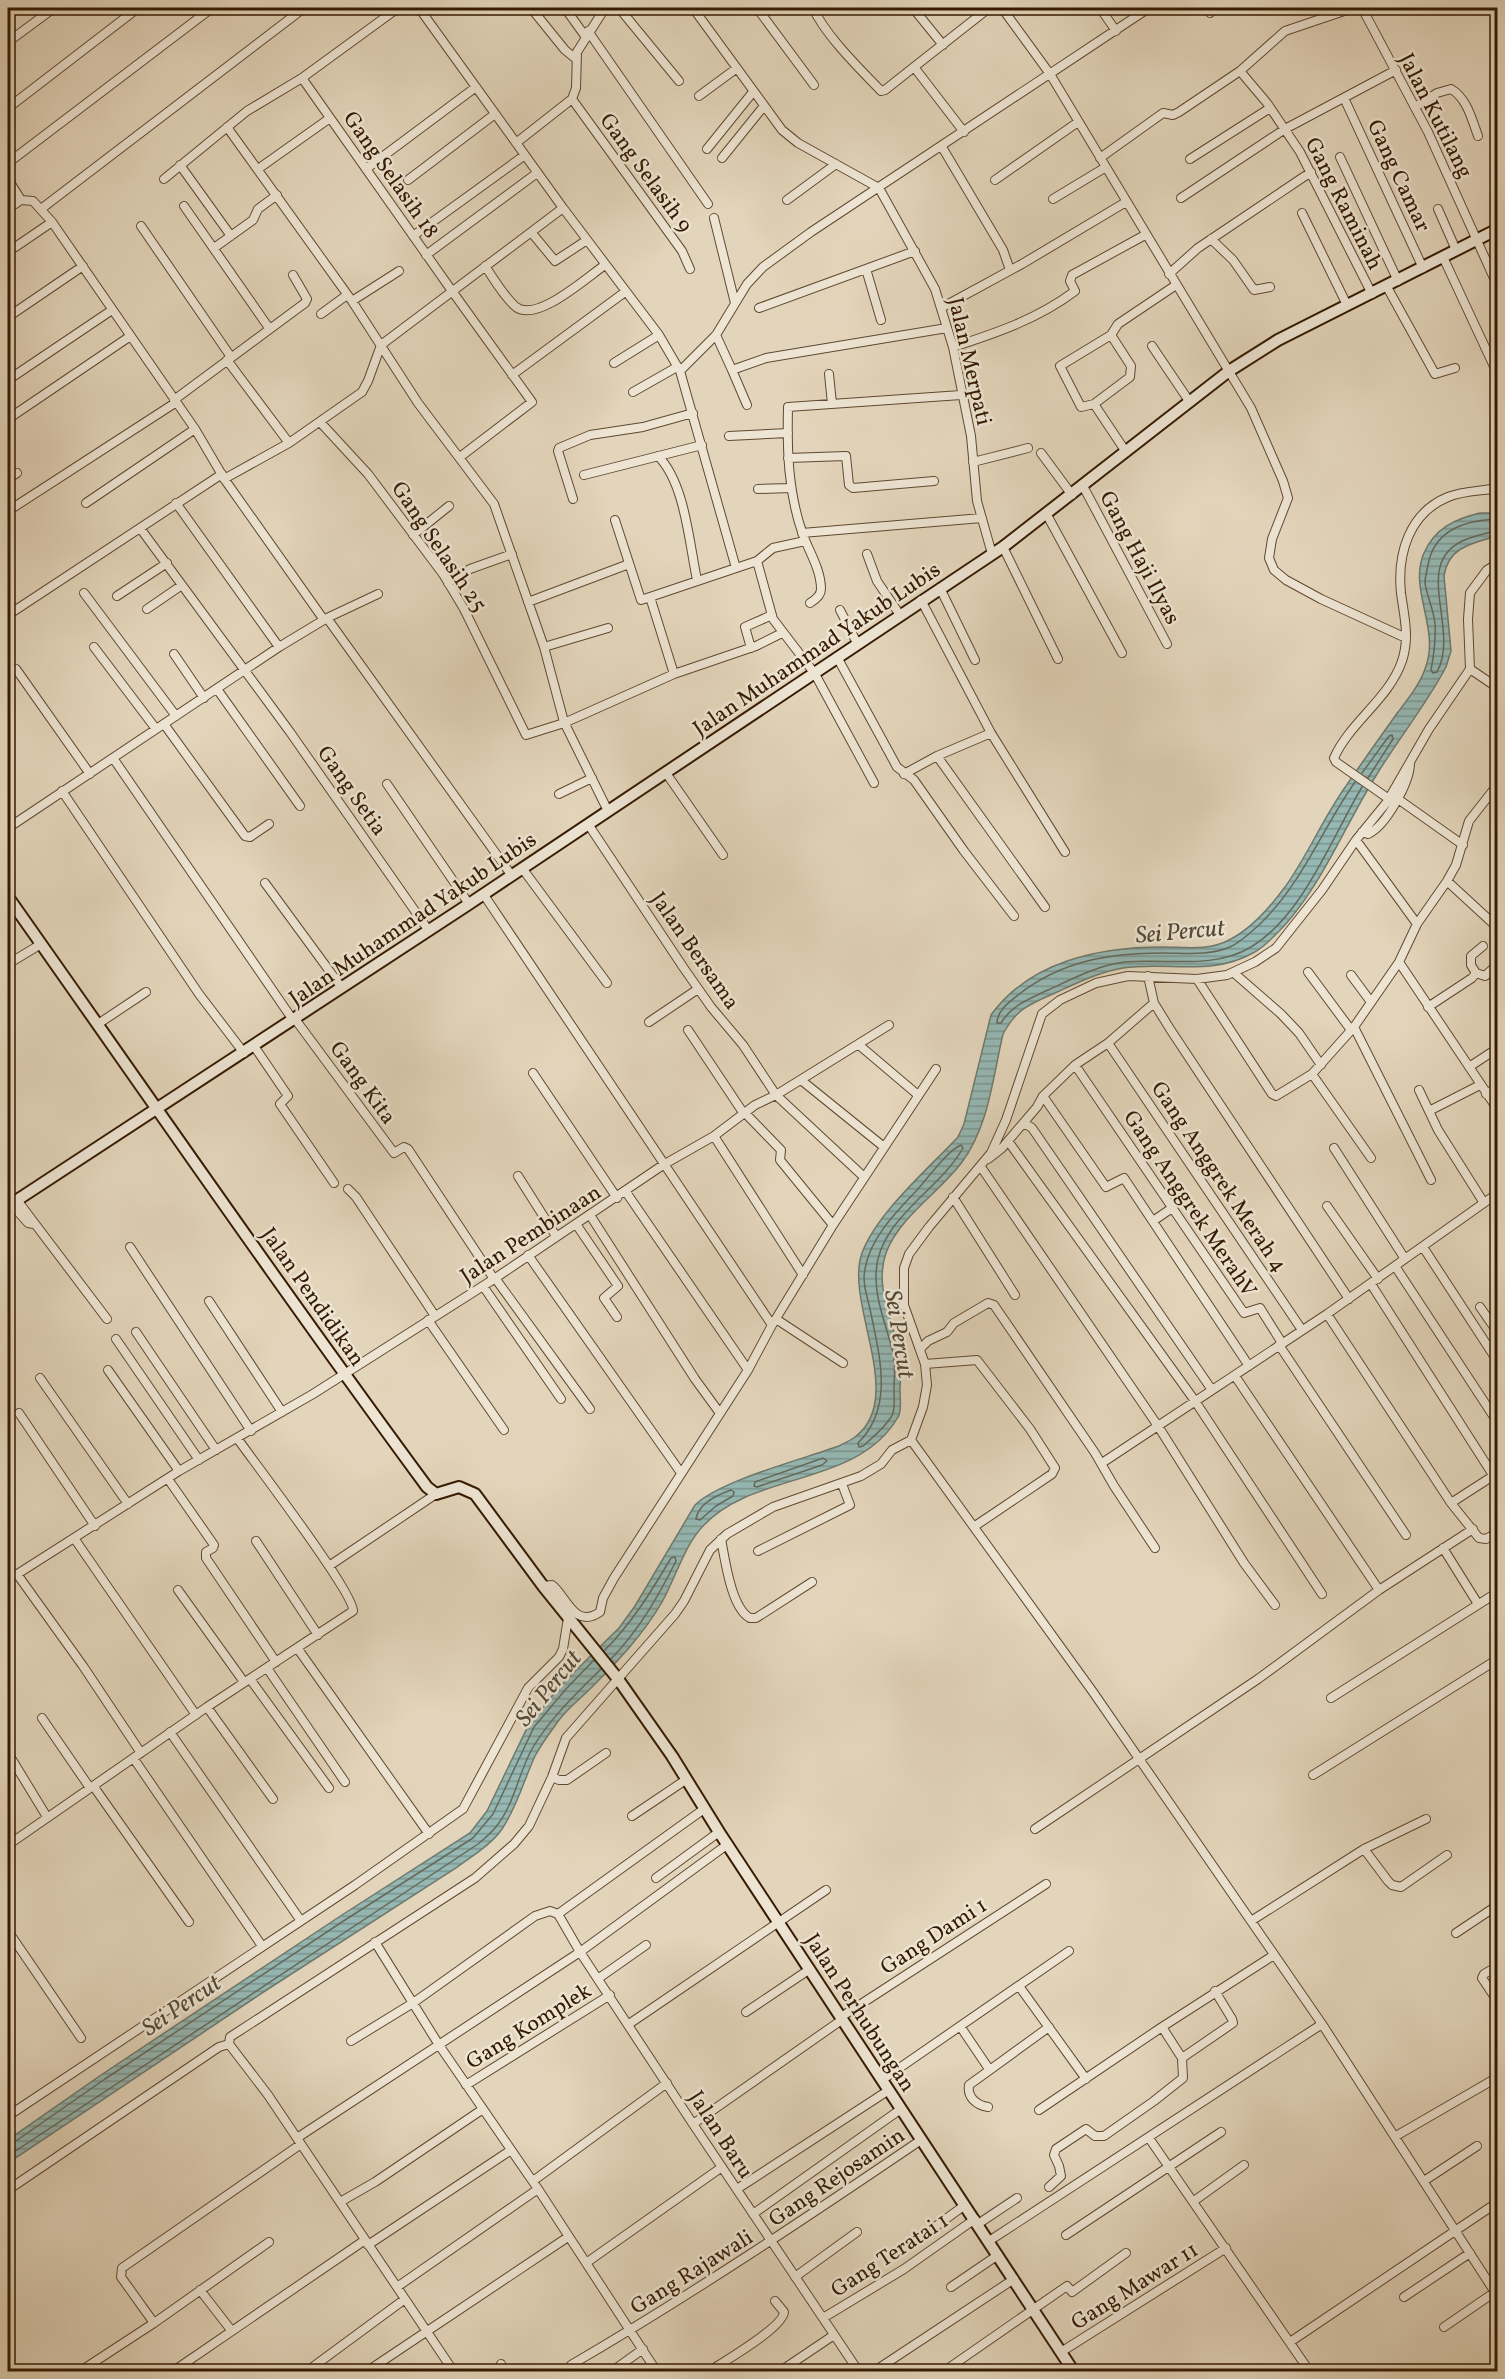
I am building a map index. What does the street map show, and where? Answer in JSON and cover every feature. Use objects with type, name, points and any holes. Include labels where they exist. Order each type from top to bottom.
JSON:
[{"type":"main road","name":"Jalan Muhammad Yakub Lubis","points":[[12,1203],[429,931],[1003,547],[1230,371],[1278,340],[1387,287],[1497,229]]},
{"type":"main road","name":"Jalan Pendidikan","points":[[8,897],[344,1373],[427,1487],[435,1494]]},
{"type":"main road","points":[[435,1494],[459,1487],[475,1494],[543,1586],[617,1677]]},
{"type":"main road","name":"Jalan Perhubungan","points":[[617,1677],[687,1779],[704,1809],[1014,2279],[1072,2371]]},
{"type":"street","points":[[8,42],[54,8]]},
{"type":"street","points":[[8,108],[138,8]]},
{"type":"street","points":[[8,163],[212,8]]},
{"type":"street","points":[[41,209],[304,8]]},
{"type":"street","points":[[164,179],[247,111],[302,78],[398,8]]},
{"type":"street","points":[[419,8],[586,240],[659,335],[678,369],[693,413],[736,568]]},
{"type":"street","points":[[531,8],[565,50],[576,59]]},
{"type":"street","points":[[565,8],[587,34],[708,204]]},
{"type":"street","points":[[516,142],[572,99],[576,88],[577,52],[605,8]]},
{"type":"street","points":[[619,8],[679,81]]},
{"type":"street","points":[[693,8],[789,138],[879,188]]},
{"type":"street","points":[[757,8],[814,85]]},
{"type":"street","points":[[813,8],[858,68],[880,91],[885,90],[989,8]]},
{"type":"street","points":[[913,8],[943,45]]},
{"type":"street","points":[[1002,8],[1050,74],[1251,408],[1287,490],[1286,505],[1272,539],[1269,558],[1274,570],[1286,580],[1321,599],[1406,638]]},
{"type":"street","points":[[1100,8],[1116,31]]},
{"type":"street","points":[[633,392],[678,369],[716,335],[747,284],[763,267],[811,232],[1149,8]]},
{"type":"street","points":[[1100,158],[1163,113],[1176,114],[1240,71],[1285,31],[1353,8]]},
{"type":"street","name":"Jalan Kutilang","points":[[1362,8],[1415,107],[1497,287]]},
{"type":"street","points":[[914,67],[964,132]]},
{"type":"street","points":[[699,96],[737,68]]},
{"type":"street","points":[[1181,198],[1285,129],[1396,70]]},
{"type":"street","name":"Gang Raminah","points":[[1240,71],[1285,129],[1311,172],[1372,294]]},
{"type":"street","name":"Gang Selasih 18","points":[[302,78],[532,402],[460,457]]},
{"type":"street","points":[[366,169],[476,87]]},
{"type":"street","points":[[1415,107],[1437,93],[1451,89],[1466,105],[1478,136]]},
{"type":"street","points":[[707,149],[753,92]]},
{"type":"street","name":"Gang Camar","points":[[1344,98],[1423,268]]},
{"type":"street","name":"Gang Selasih 9","points":[[572,99],[682,251],[690,269]]},
{"type":"street","points":[[722,158],[764,106]]},
{"type":"street","points":[[1190,159],[1270,108]]},
{"type":"street","points":[[408,180],[495,114]]},
{"type":"street","points":[[258,169],[330,118]]},
{"type":"street","points":[[995,180],[1078,122]]},
{"type":"street","points":[[227,127],[350,298],[418,403],[494,504],[544,647],[564,723],[608,811]]},
{"type":"street","points":[[942,147],[1003,250],[1010,270]]},
{"type":"street","points":[[413,236],[525,156]]},
{"type":"street","points":[[1340,157],[1398,281]]},
{"type":"street","points":[[787,200],[836,164]]},
{"type":"street","points":[[180,165],[231,236]]},
{"type":"street","points":[[1053,199],[1106,167]]},
{"type":"street","points":[[1169,274],[1186,257],[1211,239],[1311,172]]},
{"type":"street","points":[[426,255],[537,173]]},
{"type":"street","points":[[8,179],[21,200]]},
{"type":"street","name":"Jalan Merpati","points":[[879,188],[935,289],[952,347],[971,436],[977,501],[992,554]]},
{"type":"street","points":[[214,248],[256,218],[258,208],[277,195]]},
{"type":"street","points":[[8,209],[21,200],[33,201],[52,222],[129,337],[195,429],[223,477],[512,876]]},
{"type":"street","points":[[941,309],[1126,202]]},
{"type":"street","points":[[184,206],[269,328]]},
{"type":"street","points":[[8,615],[176,503],[289,443],[320,422],[366,388],[381,345],[563,208]]},
{"type":"street","points":[[1438,209],[1456,250]]},
{"type":"street","points":[[1302,213],[1347,305]]},
{"type":"street","points":[[714,218],[735,303]]},
{"type":"street","points":[[8,252],[52,222]]},
{"type":"street","points":[[141,226],[289,443]]},
{"type":"street","points":[[531,232],[555,261],[586,240]]},
{"type":"street","points":[[952,347],[1015,327],[1073,293],[1075,289],[1069,279],[1072,275],[1145,234]]},
{"type":"street","points":[[1211,239],[1233,260],[1254,290],[1270,287]]},
{"type":"street","points":[[759,308],[915,250]]},
{"type":"street","points":[[1443,257],[1497,375]]},
{"type":"street","points":[[485,266],[514,305],[528,310],[546,306],[605,265]]},
{"type":"street","points":[[8,317],[83,266]]},
{"type":"street","points":[[866,269],[881,320]]},
{"type":"street","points":[[321,314],[399,271]]},
{"type":"street","points":[[8,511],[174,402],[229,358],[305,303],[304,292],[293,275]]},
{"type":"street","points":[[1111,335],[1131,366],[1130,377],[1094,404],[1081,407],[1060,366],[1111,335],[1118,324],[1176,285]]},
{"type":"street","points":[[1387,287],[1435,374],[1455,368]]},
{"type":"street","points":[[512,375],[625,292]]},
{"type":"street","points":[[8,380],[112,310]]},
{"type":"street","points":[[732,370],[766,358],[947,328]]},
{"type":"street","points":[[614,363],[659,335]]},
{"type":"street","points":[[716,335],[747,405]]},
{"type":"street","points":[[8,419],[129,337]]},
{"type":"street","points":[[1152,346],[1189,401]]},
{"type":"street","points":[[829,374],[832,404]]},
{"type":"street","points":[[810,603],[818,597],[821,590],[790,488],[788,407],[961,395]]},
{"type":"street","points":[[1094,404],[1125,452]]},
{"type":"street","points":[[573,499],[559,448],[590,435],[643,427],[693,413]]},
{"type":"street","name":"Gang Selasih 25","points":[[320,422],[368,474],[448,583],[464,609],[526,735],[564,723]]},
{"type":"street","points":[[86,503],[195,429]]},
{"type":"street","points":[[729,436],[788,433]]},
{"type":"street","points":[[584,475],[702,445]]},
{"type":"street","points":[[973,462],[1028,447]]},
{"type":"street","points":[[1041,453],[1072,495]]},
{"type":"street","points":[[658,456],[669,468],[680,492],[697,580]]},
{"type":"street","points":[[788,458],[846,456],[849,485],[853,488],[934,481]]},
{"type":"street","points":[[8,479],[17,472]]},
{"type":"street","name":"Gang Haji Ilyas","points":[[1083,486],[1167,644]]},
{"type":"street","points":[[758,489],[790,488]]},
{"type":"street","points":[[1463,845],[1394,799],[1372,788],[1334,760],[1335,755],[1393,681],[1403,660],[1408,626],[1401,591],[1402,556],[1407,535],[1421,516],[1450,496],[1497,488]]},
{"type":"street","points":[[176,503],[279,647]]},
{"type":"street","points":[[412,535],[449,506]]},
{"type":"street","points":[[1047,514],[1122,653]]},
{"type":"street","points":[[615,520],[640,600],[757,561],[773,549],[804,537],[982,518]]},
{"type":"street","name":"Gang Setia","points":[[140,528],[246,671],[429,931]]},
{"type":"street","points":[[1003,547],[1058,659]]},
{"type":"street","points":[[448,583],[470,569],[512,554]]},
{"type":"street","points":[[867,554],[877,581],[900,615]]},
{"type":"street","points":[[757,561],[772,615],[782,633],[815,674],[874,783]]},
{"type":"street","points":[[117,596],[167,563]]},
{"type":"street","points":[[8,2190],[219,2047],[229,2043],[232,2035],[475,1878],[514,1844],[529,1826],[552,1777],[566,1738],[617,1677],[675,1614],[710,1550],[721,1539],[772,1508],[842,1484],[871,1471],[881,1464],[892,1450],[911,1440],[927,1385],[925,1364],[904,1305],[904,1268],[909,1254],[953,1197],[987,1159],[1006,1120],[1042,1014],[1060,1000],[1096,983],[1128,976],[1197,979],[1234,973],[1276,948],[1322,890],[1362,832],[1394,799],[1410,761],[1470,669],[1468,619],[1470,593],[1487,570],[1497,563]]},
{"type":"street","points":[[528,602],[629,564]]},
{"type":"street","points":[[147,609],[182,585]]},
{"type":"street","points":[[940,588],[975,660]]},
{"type":"street","points":[[84,592],[176,716]]},
{"type":"street","points":[[9,825],[90,774],[279,647],[326,619],[378,594]]},
{"type":"street","points":[[650,597],[674,674]]},
{"type":"street","points":[[921,600],[991,733],[1065,852]]},
{"type":"street","points":[[840,610],[857,643]]},
{"type":"street","points":[[751,648],[745,627],[772,615]]},
{"type":"street","points":[[544,647],[608,628]]},
{"type":"street","points":[[564,723],[674,674],[751,648],[782,633]]},
{"type":"street","points":[[94,647],[156,729]]},
{"type":"street","points":[[174,654],[204,698]]},
{"type":"street","points":[[837,657],[897,767],[914,780],[1014,916]]},
{"type":"street","points":[[16,669],[90,774]]},
{"type":"street","points":[[1470,669],[1497,688]]},
{"type":"street","points":[[217,689],[300,806]]},
{"type":"street","points":[[164,724],[245,836],[250,837],[269,824]]},
{"type":"street","points":[[904,774],[937,756],[991,733]]},
{"type":"street","points":[[937,756],[1046,906]]},
{"type":"street","points":[[113,758],[294,1020]]},
{"type":"street","points":[[666,772],[723,855]]},
{"type":"street","points":[[559,794],[592,778]]},
{"type":"street","points":[[387,784],[469,904]]},
{"type":"street","points":[[1197,979],[1272,1094],[1276,1096],[1312,1074],[1352,1029],[1399,962],[1417,924],[1456,865],[1468,821],[1496,789]]},
{"type":"street","points":[[62,791],[199,994],[244,1053]]},
{"type":"street","name":"Jalan Bersama","points":[[588,824],[698,989],[743,1045],[776,1095],[864,1177]]},
{"type":"street","points":[[1356,840],[1417,924]]},
{"type":"street","points":[[522,868],[607,983]]},
{"type":"street","points":[[1447,880],[1497,928]]},
{"type":"street","points":[[265,883],[342,987]]},
{"type":"street","points":[[484,894],[663,1165],[774,1322],[843,1363]]},
{"type":"street","points":[[8,964],[41,944]]},
{"type":"street","points":[[1483,946],[1469,960],[1476,973],[1485,976],[1497,964]]},
{"type":"street","points":[[1399,962],[1497,1110]]},
{"type":"street","points":[[1308,972],[1352,1029],[1431,1180]]},
{"type":"street","points":[[1234,973],[1299,1033],[1321,1065]]},
{"type":"street","points":[[1428,1007],[1467,982],[1476,973]]},
{"type":"street","points":[[1351,975],[1371,1002]]},
{"type":"street","points":[[1148,976],[1154,1003],[1349,1299]]},
{"type":"street","points":[[649,1022],[698,989]]},
{"type":"street","points":[[98,1024],[146,992]]},
{"type":"street","points":[[987,1159],[998,1153],[1024,1123],[1043,1096],[1076,1065],[1108,1043],[1154,1003]]},
{"type":"street","name":"Gang Kita","points":[[294,1020],[394,1153],[404,1147],[408,1149],[494,1279]]},
{"type":"street","name":"Jalan Pembinaan","points":[[8,1580],[179,1471],[251,1431],[483,1286],[663,1165],[714,1136],[755,1105],[776,1095],[889,1025]]},
{"type":"street","points":[[688,1030],[744,1113],[781,1150],[780,1160],[833,1225]]},
{"type":"street","name":"Gang Anggrek Merah 4","points":[[1108,1043],[1302,1330]]},
{"type":"street","points":[[859,1045],[918,1095]]},
{"type":"street","points":[[254,1046],[288,1096],[280,1104],[334,1183]]},
{"type":"street","points":[[1469,1067],[1497,1048]]},
{"type":"street","name":"Gang Anggrek MerahV","points":[[1076,1065],[1244,1313],[1260,1308],[1281,1344]]},
{"type":"street","points":[[543,1586],[556,1587],[569,1609],[577,1614],[588,1616],[597,1614],[614,1578],[748,1370],[774,1322],[833,1225],[936,1069]]},
{"type":"street","points":[[533,1073],[617,1198]]},
{"type":"street","points":[[1312,1074],[1371,1158]]},
{"type":"street","points":[[801,1080],[884,1147]]},
{"type":"street","points":[[1429,1111],[1480,1084]]},
{"type":"street","points":[[1486,1094],[1497,1087]]},
{"type":"street","points":[[1419,1090],[1443,1139],[1484,1203]]},
{"type":"street","points":[[1043,1096],[1105,1186],[1107,1188],[1124,1178],[1249,1366]]},
{"type":"street","points":[[1024,1123],[1032,1128],[1212,1390]]},
{"type":"street","points":[[714,1136],[803,1275]]},
{"type":"street","points":[[1008,1141],[1195,1401],[1322,1594]]},
{"type":"street","points":[[1334,1148],[1405,1259]]},
{"type":"street","points":[[981,1167],[1158,1426],[1220,1527],[1275,1605]]},
{"type":"street","points":[[518,1176],[556,1236]]},
{"type":"street","points":[[348,1189],[356,1197],[504,1430]]},
{"type":"street","points":[[626,1192],[748,1370]]},
{"type":"street","points":[[1102,1463],[1371,1284],[1495,1195],[1497,1205]]},
{"type":"street","points":[[953,1197],[1015,1295]]},
{"type":"street","points":[[12,1203],[28,1223],[35,1224],[107,1320]]},
{"type":"street","points":[[1327,1206],[1378,1279]]},
{"type":"street","points":[[1153,1221],[1172,1208]]},
{"type":"street","points":[[590,1215],[695,1379],[719,1412]]},
{"type":"street","points":[[576,1224],[618,1286],[604,1298],[617,1317]]},
{"type":"street","points":[[129,1246],[251,1431]]},
{"type":"street","points":[[1423,1247],[1497,1362]]},
{"type":"street","points":[[528,1255],[681,1473]]},
{"type":"street","points":[[1395,1266],[1497,1423]]},
{"type":"street","points":[[494,1279],[590,1409]]},
{"type":"street","points":[[1371,1284],[1495,1474],[1451,1503]]},
{"type":"street","points":[[483,1286],[561,1399]]},
{"type":"street","points":[[209,1301],[282,1412]]},
{"type":"street","points":[[920,1349],[928,1341],[947,1332],[954,1323],[976,1308],[991,1303],[1001,1313],[1102,1463],[1114,1486],[1155,1548]]},
{"type":"street","points":[[1480,1307],[1497,1333]]},
{"type":"street","points":[[1327,1314],[1451,1503],[1483,1540],[1497,1532]]},
{"type":"street","points":[[136,1332],[216,1450]]},
{"type":"street","points":[[116,1339],[199,1460]]},
{"type":"street","points":[[1281,1344],[1406,1535]]},
{"type":"street","points":[[925,1364],[977,1360],[1030,1429],[1056,1468],[1052,1474],[975,1527]]},
{"type":"street","points":[[108,1370],[179,1471]]},
{"type":"street","points":[[1235,1376],[1379,1590]]},
{"type":"street","points":[[40,1378],[128,1504]]},
{"type":"street","points":[[19,1413],[95,1526]]},
{"type":"street","points":[[8,1842],[134,1759],[196,1714],[351,1614],[354,1609],[329,1566],[237,1438]]},
{"type":"street","points":[[911,1440],[1140,1759],[1322,2024],[1496,2294],[1444,2327]]},
{"type":"street","points":[[168,1479],[214,1545],[206,1552],[206,1558],[276,1662]]},
{"type":"street","points":[[758,1551],[850,1505],[842,1484]]},
{"type":"street","points":[[329,1566],[435,1494]]},
{"type":"street","points":[[1035,1830],[1258,1679],[1379,1590],[1473,1529]]},
{"type":"street","points":[[74,1538],[196,1714]]},
{"type":"street","points":[[721,1539],[733,1592],[740,1608],[750,1618],[756,1618],[812,1582]]},
{"type":"street","points":[[256,1541],[318,1635]]},
{"type":"street","points":[[1443,1548],[1478,1604]]},
{"type":"street","points":[[17,1574],[83,1666],[141,1753]]},
{"type":"street","points":[[178,1590],[329,1788]]},
{"type":"street","points":[[1331,1698],[1497,1592]]},
{"type":"street","points":[[9,2112],[301,1921],[463,1809],[528,1688],[559,1657],[563,1649],[568,1618]]},
{"type":"street","points":[[298,1649],[429,1834]]},
{"type":"street","points":[[1313,1775],[1497,1659]]},
{"type":"street","points":[[267,1668],[345,1782]]},
{"type":"street","points":[[207,1707],[273,1799]]},
{"type":"street","points":[[42,1718],[189,1922]]},
{"type":"street","points":[[170,1732],[301,1921]]},
{"type":"street","points":[[8,1753],[47,1817]]},
{"type":"street","points":[[552,1777],[567,1780],[606,1753]]},
{"type":"street","points":[[134,1759],[262,1946]]},
{"type":"street","points":[[632,1816],[687,1779]]},
{"type":"street","points":[[351,2041],[413,2002],[535,1916],[550,1911],[558,1914],[704,1809]]},
{"type":"street","points":[[1251,1921],[1364,1849],[1426,1818]]},
{"type":"street","points":[[656,1878],[719,1832]]},
{"type":"street","points":[[154,2323],[121,2277],[122,2268],[299,2141],[580,1952],[728,1844]]},
{"type":"street","points":[[1364,1849],[1388,1881],[1392,1885],[1401,1887],[1447,1855]]},
{"type":"street","name":"Gang Dami 1","points":[[693,2124],[842,2018],[1046,1884]]},
{"type":"street","points":[[629,2024],[825,1890]]},
{"type":"street","points":[[1455,1933],[1497,1905]]},
{"type":"street","name":"Jalan Baru","points":[[558,1914],[580,1952],[693,2124],[859,2372]]},
{"type":"street","points":[[8,1930],[81,2038]]},
{"type":"street","points":[[375,1942],[439,2045],[536,2185],[657,2372]]},
{"type":"street","points":[[598,1978],[646,1945]]},
{"type":"street","points":[[737,2189],[885,2085],[960,2026],[1069,1950]]},
{"type":"street","points":[[1039,2110],[1215,1991],[1274,1955]]},
{"type":"street","points":[[1497,1966],[1484,1974],[1482,1978],[1497,2002]]},
{"type":"street","points":[[746,2012],[810,1970]]},
{"type":"street","points":[[1019,1986],[1086,2079]]},
{"type":"street","points":[[1182,2058],[1233,2023],[1215,1991]]},
{"type":"street","name":"Gang Komplek","points":[[466,2085],[610,1995]]},
{"type":"street","points":[[989,2241],[1322,2024]]},
{"type":"street","points":[[960,2026],[989,2069]]},
{"type":"street","points":[[988,2107],[974,2101],[968,2088],[971,2082],[1049,2027]]},
{"type":"street","points":[[1049,2187],[1061,2176],[1054,2155],[1056,2149],[1086,2129],[1098,2138],[1104,2136],[1181,2080],[1183,2076],[1182,2058],[1162,2027]]},
{"type":"street","points":[[229,2043],[299,2141],[454,2372]]},
{"type":"street","points":[[1396,2136],[1497,2077]]},
{"type":"street","points":[[397,2287],[536,2185],[667,2083]]},
{"type":"street","points":[[340,2202],[375,2182],[483,2109]]},
{"type":"street","points":[[753,2214],[901,2109]]},
{"type":"street","points":[[1066,2235],[1221,2132]]},
{"type":"street","points":[[1149,2138],[1168,2168],[1194,2200],[1310,2372]]},
{"type":"street","name":"Gang Rejosamin","points":[[771,2241],[921,2140]]},
{"type":"street","points":[[1424,2181],[1477,2146]]},
{"type":"street","points":[[172,2372],[231,2330],[511,2150]]},
{"type":"street","points":[[1194,2200],[1244,2165]]},
{"type":"street","points":[[586,2263],[722,2167]]},
{"type":"street","name":"Gang Teratai 1","points":[[823,2318],[1017,2198]]},
{"type":"street","points":[[1290,2342],[1497,2202]]},
{"type":"street","points":[[928,2232],[965,2205]]},
{"type":"street","points":[[795,2277],[857,2232]]},
{"type":"street","points":[[366,2372],[568,2237]]},
{"type":"street","name":"Gang Rajawali","points":[[571,2365],[630,2331],[771,2241]]},
{"type":"street","points":[[80,2372],[269,2242]]},
{"type":"street","name":"Gang Mawar 11","points":[[1061,2352],[1226,2248]]},
{"type":"street","points":[[943,2372],[1066,2286],[1072,2292],[1126,2253]]},
{"type":"street","points":[[1404,2297],[1470,2253]]},
{"type":"street","points":[[951,2287],[998,2255]]},
{"type":"street","points":[[873,2372],[1014,2279]]},
{"type":"street","points":[[200,2290],[231,2330]]},
{"type":"street","points":[[306,2372],[405,2299]]},
{"type":"street","points":[[708,2372],[783,2319],[784,2312],[775,2301]]},
{"type":"street","points":[[779,2372],[834,2335]]},
{"type":"street","points":[[611,2372],[643,2349]]},
{"type":"water","name":"Sei Percut","points":[[1480,513],[1497,513],[1497,536],[1471,544],[1456,552],[1446,566],[1444,576],[1451,651],[1446,667],[1365,793],[1323,872],[1284,926],[1270,941],[1237,960],[1205,966],[1139,966],[1097,975],[1031,1004],[1008,1026],[1003,1034],[984,1117],[971,1148],[953,1173],[900,1228],[886,1253],[883,1265],[883,1291],[900,1358],[900,1412],[880,1440],[858,1456],[832,1468],[749,1496],[724,1508],[703,1526],[685,1552],[662,1602],[647,1626],[610,1669],[563,1716],[547,1737],[535,1756],[507,1821],[498,1835],[487,1845],[456,1868],[265,1991],[8,2163],[8,2140],[101,2075],[470,1833],[487,1811],[529,1724],[561,1685],[619,1628],[635,1606],[695,1505],[723,1487],[839,1446],[855,1437],[869,1420],[876,1399],[875,1375],[861,1297],[859,1274],[862,1253],[879,1222],[891,1207],[958,1137],[964,1124],[991,1015],[1025,982],[1068,961],[1115,950],[1213,946],[1245,930],[1260,916],[1293,875],[1338,798],[1423,675],[1429,654],[1429,639],[1420,581],[1420,567],[1424,553],[1434,537],[1447,526],[1462,518]]}]
